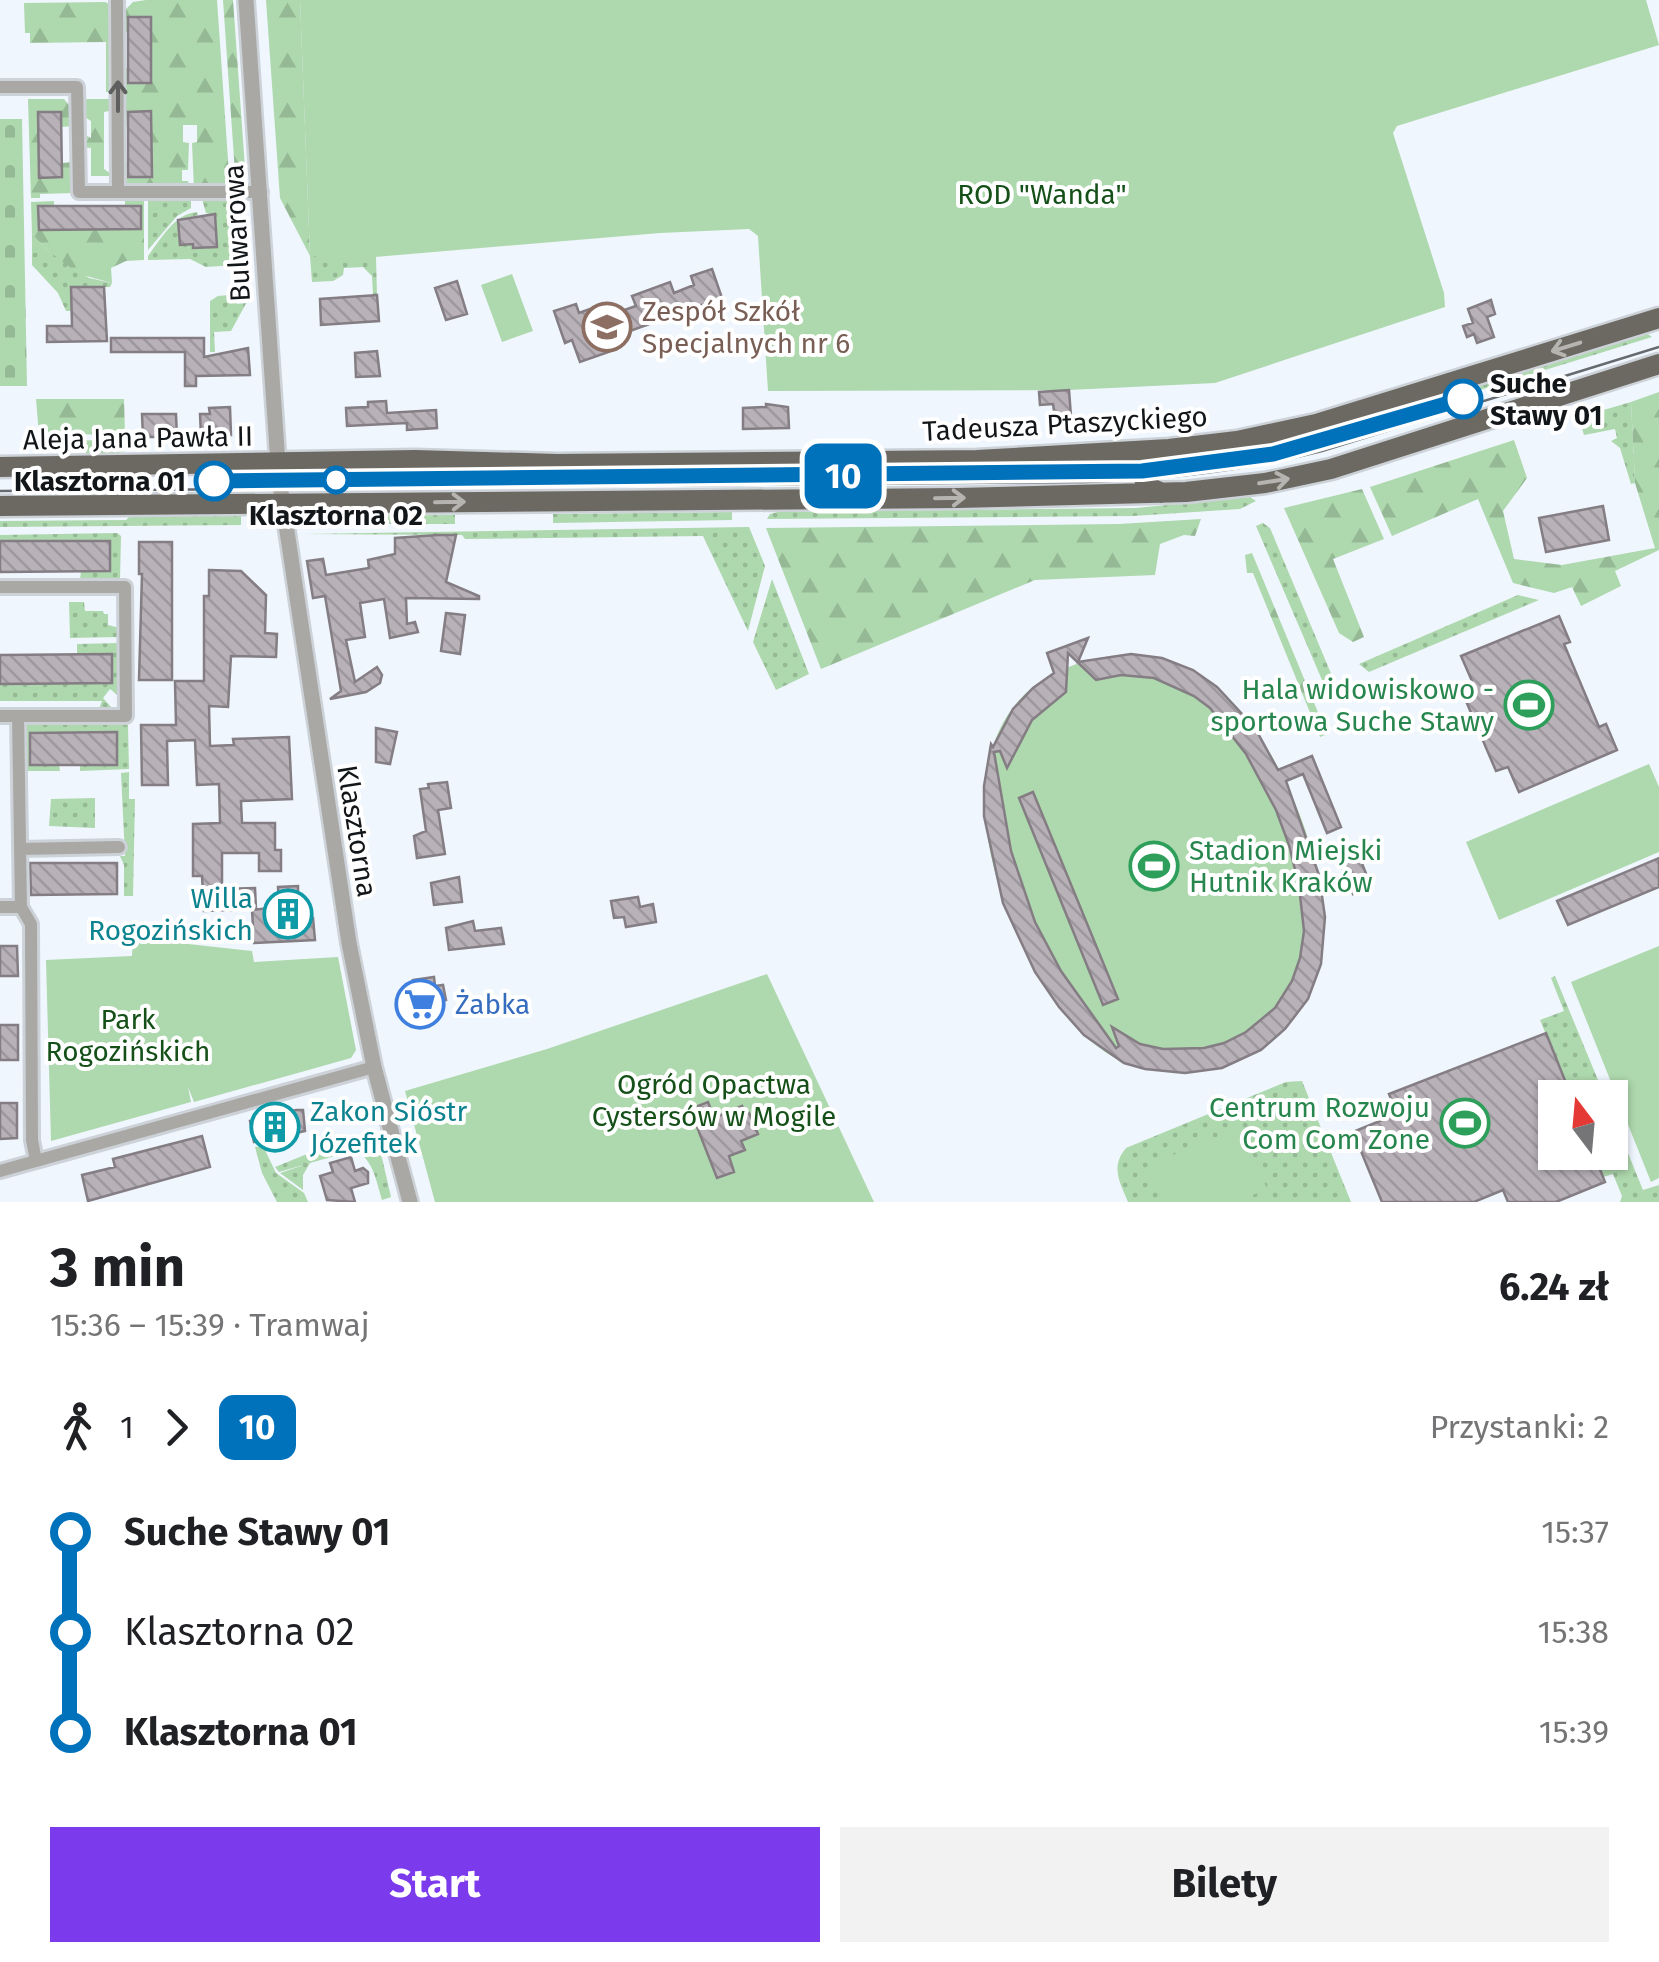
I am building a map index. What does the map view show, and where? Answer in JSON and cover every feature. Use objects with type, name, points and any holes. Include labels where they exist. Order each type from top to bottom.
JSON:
[{"type":"main road","name":"Tadeusza Ptaszyckiego","points":[[277,463],[977,460],[1200,446],[1316,424],[1659,318]]},
{"type":"main road","points":[[1637,325],[1651,326],[1659,333]]},
{"type":"main road","points":[[0,506],[1166,493],[1265,483],[1331,469],[1654,363]]},
{"type":"main road","points":[[1166,493],[1146,486],[1144,468],[1200,446]]},
{"type":"main road","name":"Aleja Jana Pawła II","points":[[0,467],[277,463]]},
{"type":"street","points":[[117,0],[118,192]]},
{"type":"street","name":"Bulwarowa","points":[[246,0],[277,463]]},
{"type":"street","points":[[0,87],[77,87],[79,192],[261,192]]},
{"type":"street","name":"Klasztorna","points":[[277,463],[349,943],[374,1067],[410,1202]]},
{"type":"street","points":[[0,587],[125,586],[126,716],[0,716]]},
{"type":"street","points":[[18,716],[21,907],[31,924],[32,1140],[36,1161]]},
{"type":"street","points":[[20,849],[120,847]]},
{"type":"street","points":[[0,907],[21,907]]},
{"type":"street","points":[[0,1171],[374,1067]]},
{"type":"green space","points":[[217,0],[230,189],[194,189],[192,143],[197,142],[197,125],[183,125],[183,142],[189,143],[188,170],[182,170],[182,181],[188,181],[190,189],[127,188],[123,184],[121,163],[128,162],[152,176],[151,112],[128,112],[128,126],[121,126],[121,68],[128,68],[129,83],[151,82],[151,17],[128,17],[128,32],[121,32],[121,14],[133,2]]},
{"type":"green space","points":[[223,0],[233,0],[246,182],[236,187]]},
{"type":"green space","points":[[266,0],[300,0],[310,256],[280,198]]},
{"type":"green space","name":"ROD \"Wanda\"","points":[[300,0],[1646,0],[1659,45],[1397,126],[1393,133],[1444,293],[1445,307],[1215,383],[1069,390],[768,391],[758,236],[749,229],[351,259],[310,256]]},
{"type":"green space","points":[[24,3],[111,5],[114,92],[106,92],[106,42],[30,43],[30,33],[25,33]]},
{"type":"green space","points":[[28,99],[64,99],[73,110],[74,126],[61,127],[61,112],[38,113],[39,177],[62,177],[62,163],[74,162],[74,193],[31,198]]},
{"type":"green space","points":[[114,99],[114,110],[104,112],[104,169],[114,176],[91,176],[91,148],[81,147],[80,132],[91,138],[91,121],[80,114],[80,101]]},
{"type":"green space","points":[[0,119],[22,119],[27,386],[0,386]]},
{"type":"green space","points":[[125,198],[144,198],[144,260],[126,261],[111,268],[112,283],[79,274],[32,234],[31,202],[54,201],[54,206],[39,207],[39,230],[141,229],[141,206],[125,206]]},
{"type":"green space","points":[[230,198],[235,265],[206,267],[190,259],[148,260],[175,222],[197,212],[198,215],[178,221],[180,245],[217,247],[215,215],[206,213],[202,199]]},
{"type":"green space","points":[[148,199],[191,199],[191,208],[177,216],[148,250]]},
{"type":"green space","points":[[32,234],[47,250],[89,278],[112,283],[110,287],[72,287],[72,311],[66,311],[58,293],[32,265]]},
{"type":"green space","points":[[310,256],[376,257],[377,295],[373,295],[372,276],[363,267],[344,268],[343,275],[333,281],[312,282]]},
{"type":"green space","points":[[512,274],[533,331],[502,342],[481,285]]},
{"type":"green space","points":[[240,294],[237,304],[246,303],[231,331],[214,332],[215,352],[210,352],[210,301],[218,296]]},
{"type":"green space","points":[[1645,332],[1652,337],[1480,390],[1478,382]]},
{"type":"green space","points":[[1659,392],[1659,550],[1615,571],[1621,586],[1581,606],[1572,587],[1554,593],[1513,583],[1478,499],[1392,536],[1370,487],[1514,440],[1527,478],[1503,511],[1514,559],[1562,565],[1655,548],[1635,483],[1631,402]]},
{"type":"green space","points":[[36,399],[124,399],[125,434],[39,435]]},
{"type":"green space","points":[[1631,402],[1635,483],[1631,484],[1620,448],[1611,441],[1617,438],[1615,429],[1584,435],[1580,422],[1583,416]]},
{"type":"green space","points":[[117,440],[124,446],[124,452],[88,457],[85,451],[37,452],[36,441]]},
{"type":"green space","points":[[1362,489],[1384,539],[1333,559],[1364,637],[1353,642],[1339,633],[1284,508]]},
{"type":"green space","points":[[1250,497],[1256,501],[1240,509],[1133,516],[767,519],[778,512],[1136,508]]},
{"type":"green space","points":[[732,512],[732,520],[553,523],[553,514]]},
{"type":"green space","points":[[132,514],[241,514],[241,525],[0,527],[0,521],[126,520]]},
{"type":"green space","points":[[455,515],[455,524],[318,524],[317,516]]},
{"type":"green space","points":[[1201,519],[1195,536],[1184,535],[1160,544],[1155,575],[1035,580],[821,669],[766,528],[1119,524]]},
{"type":"green space","points":[[1263,523],[1270,528],[1335,683],[1325,687],[1256,526]]},
{"type":"green space","points":[[749,527],[765,566],[748,631],[703,536],[465,539],[462,535],[304,534]]},
{"type":"green space","points":[[0,535],[121,536],[120,580],[80,580],[81,571],[110,571],[110,541],[0,541]]},
{"type":"green space","points":[[1252,553],[1327,734],[1320,737],[1253,573],[1247,573],[1245,555]]},
{"type":"green space","points":[[772,579],[809,674],[776,690],[753,642]]},
{"type":"green space","points":[[1518,595],[1539,600],[1369,672],[1359,664]]},
{"type":"green space","points":[[69,602],[84,602],[85,611],[108,614],[108,625],[120,628],[120,637],[70,638]]},
{"type":"green space","points":[[120,643],[120,697],[110,689],[103,698],[112,708],[99,709],[102,701],[0,701],[0,684],[111,683],[112,654],[77,654],[77,644]]},
{"type":"green space","name":"Stadion Miejski Hutnik Kraków","points":[[1131,654],[1165,660],[1195,673],[1215,686],[1242,713],[1290,791],[1308,837],[1319,884],[1323,930],[1318,972],[1302,1007],[1259,1050],[1203,1071],[1161,1071],[1131,1065],[1091,1042],[1078,1029],[1054,1001],[1027,955],[1006,908],[992,858],[985,809],[989,763],[1003,722],[1031,689],[1073,665]]},
{"type":"green space","points":[[31,723],[128,725],[129,769],[80,771],[80,765],[117,732],[31,733],[30,765],[59,765],[60,771],[24,771],[24,727]]},
{"type":"green space","points":[[1649,764],[1659,787],[1659,852],[1499,920],[1466,842]]},
{"type":"green space","points":[[129,772],[129,799],[135,799],[133,896],[124,896],[124,865],[120,856],[125,856],[121,773]]},
{"type":"green space","points":[[95,798],[95,828],[49,826],[51,799]]},
{"type":"green space","name":"Park Rogozińskich","points":[[133,938],[252,951],[254,962],[338,957],[356,1050],[351,1058],[194,1102],[188,1087],[191,1102],[51,1141],[46,960],[132,956]]},
{"type":"green space","points":[[1659,946],[1659,1178],[1651,1182],[1628,1124],[1628,1080],[1610,1080],[1571,982]]},
{"type":"green space","name":"Ogród Opactwa Cystersów w Mogile","points":[[767,974],[874,1202],[435,1202],[405,1091],[547,1049]]},
{"type":"green space","points":[[1555,976],[1598,1080],[1565,1080],[1540,1020],[1564,1011],[1551,978]]},
{"type":"green space","points":[[1302,1081],[1351,1202],[1128,1202],[1117,1168],[1126,1148],[1286,1082]]},
{"type":"green space","points":[[1241,1127],[1267,1189],[1236,1202],[1164,1202],[1148,1165]]},
{"type":"green space","points":[[376,1132],[391,1197],[382,1200],[371,1166],[356,1150],[310,1163],[303,1175],[303,1190],[280,1173],[307,1164],[279,1172],[275,1167],[344,1139]]},
{"type":"green space","points":[[263,1146],[276,1173],[304,1193],[308,1202],[277,1202],[262,1173],[255,1147]]},
{"type":"green space","points":[[1628,1153],[1643,1190],[1659,1185],[1659,1202],[1620,1202],[1622,1196],[1613,1174],[1603,1177],[1600,1170],[1628,1170]]},
{"type":"building","points":[[128,17],[151,17],[151,83],[128,83]]},
{"type":"building","points":[[151,111],[152,177],[128,177],[128,112]]},
{"type":"building","points":[[38,112],[61,112],[62,177],[39,178]]},
{"type":"building","points":[[38,206],[141,206],[141,229],[39,230]]},
{"type":"building","points":[[215,214],[217,247],[180,245],[178,220]]},
{"type":"building","points":[[712,269],[722,298],[613,337],[617,349],[580,362],[572,340],[565,343],[554,311],[576,304],[579,313],[604,304],[607,316],[636,306],[632,296],[670,282],[674,293],[694,285],[691,276]]},
{"type":"building","points":[[457,281],[467,314],[446,320],[435,288]]},
{"type":"building","points":[[71,287],[104,287],[107,341],[47,342],[47,326],[72,326]]},
{"type":"building","points":[[377,295],[379,321],[321,325],[320,299]]},
{"type":"building","points":[[1491,300],[1495,314],[1487,317],[1494,337],[1477,343],[1474,334],[1467,337],[1463,326],[1473,323],[1468,309]]},
{"type":"building","points":[[111,338],[204,338],[204,357],[248,348],[250,375],[196,376],[196,386],[185,386],[185,352],[111,352]]},
{"type":"building","points":[[377,351],[380,376],[356,377],[355,353]]},
{"type":"building","points":[[1069,390],[1071,416],[1055,418],[1053,404],[1040,405],[1039,392]]},
{"type":"building","points":[[386,401],[387,413],[436,410],[437,428],[407,430],[407,423],[347,426],[346,408]]},
{"type":"building","points":[[766,404],[788,407],[789,428],[743,429],[743,408]]},
{"type":"building","points":[[230,407],[231,435],[201,436],[200,414],[210,414],[209,408]]},
{"type":"building","points":[[142,414],[176,414],[177,437],[143,437]]},
{"type":"building","points":[[1603,506],[1609,540],[1546,552],[1539,518]]},
{"type":"building","points":[[456,535],[446,582],[479,599],[406,598],[407,624],[415,622],[418,632],[390,638],[384,599],[360,603],[365,637],[346,640],[355,682],[377,667],[382,675],[380,683],[366,692],[330,699],[341,691],[325,596],[313,598],[307,561],[323,559],[326,575],[369,568],[368,560],[395,554],[395,538]]},
{"type":"building","points":[[0,541],[110,541],[110,571],[0,572]]},
{"type":"building","points":[[139,542],[172,542],[172,680],[139,680]]},
{"type":"building","points":[[209,570],[241,571],[266,595],[265,633],[277,634],[276,657],[231,656],[228,707],[209,706],[210,746],[234,745],[233,739],[289,737],[292,799],[241,801],[242,823],[275,823],[275,850],[281,850],[281,871],[259,871],[259,853],[222,853],[222,889],[255,888],[256,909],[204,911],[202,876],[193,876],[193,824],[220,823],[219,784],[197,785],[195,740],[167,741],[168,785],[142,785],[141,725],[176,725],[175,681],[204,681],[204,596],[209,596]]},
{"type":"building","points":[[446,613],[465,615],[460,654],[441,651]]},
{"type":"building","name":"Hala widowiskowo - sportowa Suche Stawy","points":[[1559,616],[1570,642],[1564,644],[1599,727],[1606,724],[1617,750],[1519,792],[1508,767],[1496,771],[1460,687],[1472,681],[1461,656]]},
{"type":"building","points":[[1088,638],[1078,662],[1131,654],[1162,658],[1193,670],[1217,687],[1255,728],[1278,770],[1312,756],[1341,827],[1327,833],[1303,774],[1286,781],[1319,875],[1325,917],[1321,964],[1308,999],[1285,1029],[1261,1050],[1222,1068],[1185,1073],[1124,1063],[1084,1035],[1035,972],[1003,903],[984,816],[984,786],[991,744],[993,747],[1013,709],[1054,673],[1047,653]],"holes":[[[1068,653],[1096,680],[1121,675],[1154,678],[1194,696],[1210,708],[1246,754],[1276,810],[1289,845],[1304,931],[1300,958],[1292,981],[1275,1008],[1246,1032],[1224,1043],[1204,1048],[1163,1049],[1140,1044],[1112,1027],[1119,1046],[1116,1048],[1061,971],[1035,922],[1011,851],[994,752],[1000,751],[1007,768],[1032,720],[1066,692]]]},
{"type":"building","points":[[112,654],[112,683],[0,684],[0,655]]},
{"type":"building","points":[[376,728],[397,732],[390,764],[376,762]]},
{"type":"building","points":[[117,732],[117,765],[30,765],[30,733]]},
{"type":"building","points":[[447,782],[451,808],[438,810],[445,854],[417,858],[414,836],[426,831],[420,789]]},
{"type":"building","points":[[1033,792],[1118,999],[1103,1005],[1019,798]]},
{"type":"building","points":[[1355,846],[1371,886],[1353,894],[1336,854]]},
{"type":"building","points":[[1659,858],[1659,887],[1568,925],[1557,901]]},
{"type":"building","points":[[30,863],[117,863],[117,894],[31,895]]},
{"type":"building","points":[[459,877],[462,902],[434,905],[431,883]]},
{"type":"building","name":"Willa Rogozińskich","points":[[298,886],[298,909],[303,909],[304,919],[313,918],[315,940],[254,943],[252,910],[279,907],[278,887]]},
{"type":"building","points":[[638,897],[640,907],[653,904],[656,922],[626,927],[624,917],[614,918],[611,901]]},
{"type":"building","points":[[473,921],[475,931],[501,928],[504,944],[449,950],[446,928]]},
{"type":"building","points":[[0,946],[17,946],[18,976],[0,976]]},
{"type":"building","points":[[434,977],[435,986],[443,985],[446,1000],[437,1002],[438,1007],[418,1010],[413,980]]},
{"type":"building","points":[[0,1025],[18,1025],[18,1060],[0,1060]]},
{"type":"building","name":"Centrum Rozwoju Com Com Zone","points":[[1546,1033],[1565,1080],[1538,1080],[1538,1170],[1600,1170],[1605,1182],[1556,1202],[1508,1202],[1503,1190],[1474,1202],[1382,1202],[1353,1132],[1397,1114],[1389,1094]]},
{"type":"building","points":[[708,1102],[714,1118],[742,1106],[758,1134],[741,1141],[745,1150],[729,1156],[734,1172],[717,1178],[690,1109]]},
{"type":"building","points":[[0,1103],[17,1103],[17,1138],[0,1139]]},
{"type":"building","name":"Zakon Sióstr Józefitek","points":[[303,1110],[305,1131],[254,1142],[250,1121]]},
{"type":"building","points":[[202,1136],[210,1167],[88,1201],[82,1175],[115,1167],[113,1159]]},
{"type":"building","points":[[351,1157],[355,1171],[363,1168],[368,1172],[368,1183],[351,1188],[355,1202],[327,1200],[320,1176],[333,1172],[330,1163]]},
{"type":"tram line","points":[[0,491],[1085,482],[1175,477],[1322,451],[1659,347]]},
{"type":"tram line","name":"10","points":[[214,481],[1142,471],[1273,454],[1463,399]]},
{"type":"place","name":"Zespół Szkół Specjalnych nr 6","points":[[607,327]]},
{"type":"place","name":"Suche Stawy 01","points":[[1463,399]]},
{"type":"place","name":"Klasztorna 02","points":[[336,480]]},
{"type":"place","name":"Klasztorna 01","points":[[214,481]]},
{"type":"place","name":"Hala widowiskowo - sportowa Suche Stawy","points":[[1529,705]]},
{"type":"place","name":"Stadion Miejski Hutnik Kraków","points":[[1154,866]]},
{"type":"place","name":"Willa Rogozińskich","points":[[288,914]]},
{"type":"place","name":"Żabka","points":[[420,1004]]},
{"type":"place","name":"Centrum Rozwoju Com Com Zone","points":[[1465,1123]]},
{"type":"place","name":"Zakon Sióstr Józefitek","points":[[275,1127]]}]
